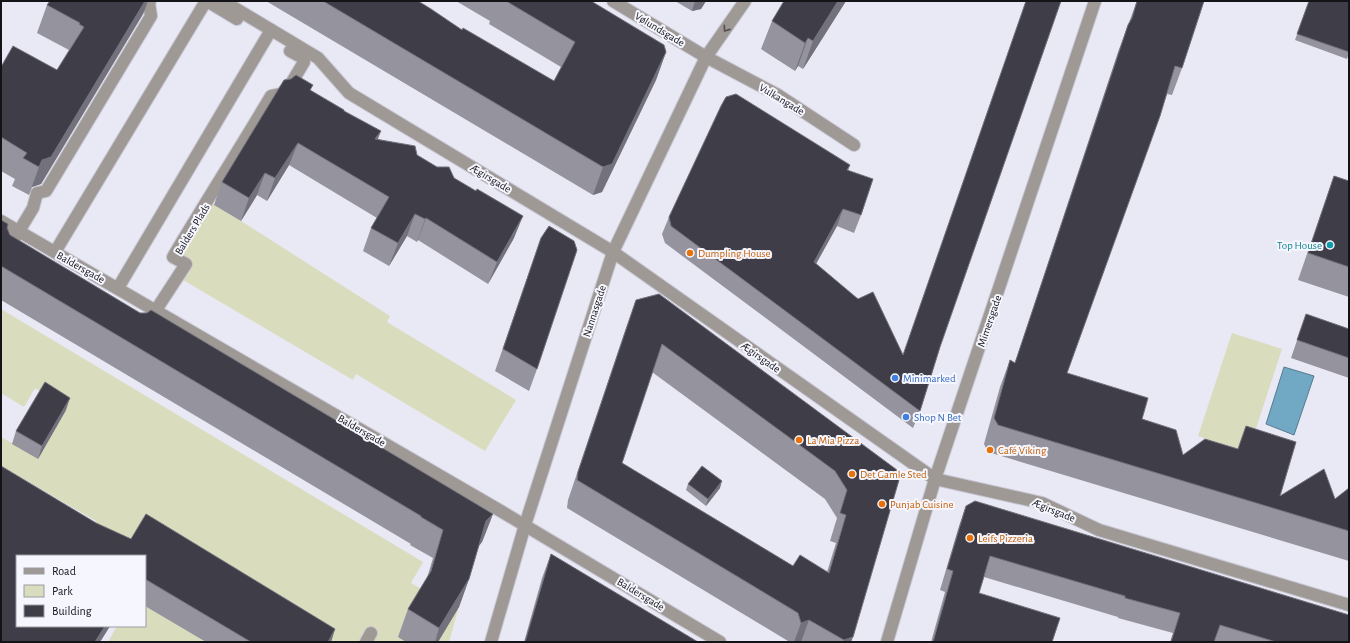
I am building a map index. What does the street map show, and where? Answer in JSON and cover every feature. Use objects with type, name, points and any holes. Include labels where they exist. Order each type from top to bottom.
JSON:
[{"type":"street","points":[[11,260],[4,256],[33,208],[37,193],[46,191],[151,16],[150,1]]},
{"type":"street","name":"Balders Plads","points":[[55,252],[206,1],[269,33],[303,58],[304,62],[289,87],[281,94],[271,96],[174,257],[186,264],[156,310],[134,334]]},
{"type":"street","name":"Ægirsgade","points":[[223,1],[269,33],[318,58],[349,93],[613,252],[935,480],[1042,504],[1099,530],[1349,605]]},
{"type":"street","name":"Vølundsgade","points":[[613,1],[706,57]]},
{"type":"street","name":"Nannasgade","points":[[491,642],[525,525],[613,252],[706,57],[746,1]]},
{"type":"street","name":"Mimersgade","points":[[887,642],[935,480],[1095,1]]},
{"type":"street","points":[[118,288],[269,33]]},
{"type":"street","name":"Vulkangade","points":[[706,57],[778,95],[854,145]]},
{"type":"street","name":"Baldersgade","points":[[1,221],[525,525],[720,642]]},
{"type":"green space","points":[[208,201],[390,316],[387,322],[516,400],[485,451],[356,374],[353,380],[178,277],[186,264],[173,257]]},
{"type":"green space","points":[[1,309],[423,562],[411,583],[458,610],[449,642],[108,642],[116,627],[146,627],[146,555],[143,555],[89,533],[96,521],[1,466],[1,437],[12,443],[41,392],[35,388],[24,407],[1,393]]},
{"type":"green space","points":[[1232,333],[1282,349],[1248,453],[1198,436]]},
{"type":"water","points":[[1284,367],[1314,376],[1294,435],[1266,424]]},
{"type":"building","points":[[50,1],[145,1],[51,157],[42,160],[39,167],[23,158],[27,153],[1,137],[1,67],[13,46],[57,70],[84,27],[79,24],[80,23],[47,5]]},
{"type":"building","points":[[323,1],[418,1],[462,30],[463,28],[554,81],[575,42],[506,1],[591,1],[664,45],[666,52],[612,164],[603,167]]},
{"type":"building","points":[[784,1],[838,1],[813,41],[808,38],[805,43],[772,21]]},
{"type":"building","points":[[1026,1],[1061,1],[940,347],[920,411],[671,226],[669,217],[721,106],[726,97],[736,94],[850,165],[847,170],[873,179],[861,215],[843,209],[814,262],[858,299],[873,292],[903,355]]},
{"type":"building","points":[[1137,1],[1204,1],[1182,68],[1175,66],[1160,116],[1067,373],[1148,398],[1142,419],[1176,430],[1183,455],[1205,439],[1238,449],[1246,426],[1296,442],[1280,496],[1324,469],[1335,499],[1349,488],[1349,531],[998,425],[994,418],[1010,360],[1015,363]]},
{"type":"building","points":[[1309,1],[1349,1],[1349,52],[1297,34]]},
{"type":"building","points":[[296,75],[313,85],[310,90],[381,131],[375,139],[415,146],[417,155],[437,167],[449,167],[454,178],[476,191],[477,189],[523,216],[497,262],[426,218],[425,219],[415,214],[398,243],[371,228],[389,197],[298,143],[275,178],[265,173],[249,198],[222,182],[284,80],[291,79]]},
{"type":"building","points":[[1334,176],[1349,181],[1349,267],[1308,253]]},
{"type":"building","points":[[1,220],[8,224],[7,228],[10,235],[140,313],[147,313],[151,310],[493,514],[486,521],[469,579],[439,628],[408,609],[431,571],[443,530],[1,266]]},
{"type":"building","points":[[549,226],[574,241],[577,250],[537,369],[503,349],[541,238]]},
{"type":"building","points":[[659,294],[897,470],[899,480],[853,637],[844,640],[809,620],[801,623],[798,613],[577,480],[578,472],[636,300]],"holes":[[[662,344],[835,471],[847,490],[840,513],[846,515],[829,573],[800,555],[793,566],[622,463]]]},
{"type":"building","points":[[1306,314],[1349,329],[1349,358],[1297,340]]},
{"type":"building","points":[[45,382],[70,398],[42,446],[16,431]]},
{"type":"building","points":[[1,466],[96,523],[131,539],[146,514],[335,629],[328,642],[251,642],[146,580],[146,555],[16,555],[16,627],[104,627],[95,642],[1,642]]},
{"type":"building","points":[[702,466],[722,481],[708,499],[688,484]]},
{"type":"building","points":[[975,501],[1349,615],[1349,642],[1276,642],[1220,625],[1214,642],[1171,642],[1180,613],[1125,598],[1125,596],[990,556],[979,593],[1060,618],[1052,642],[933,642],[953,571],[947,569],[966,506]]},
{"type":"building","points":[[551,554],[698,642],[525,642]]},
{"type":"place","name":"Top House","points":[[1330,245]]},
{"type":"place","name":"Dumpling House","points":[[690,253]]},
{"type":"place","name":"Minimarked","points":[[895,378]]},
{"type":"place","name":"Shop N Bet","points":[[906,417]]},
{"type":"place","name":"La Mia Pizza","points":[[799,440]]},
{"type":"place","name":"Café Viking","points":[[990,450]]},
{"type":"place","name":"Det Gamle Sted","points":[[852,474]]},
{"type":"place","name":"Punjab Cuisine","points":[[882,504]]},
{"type":"place","name":"Leifs Pizzeria","points":[[970,538]]}]
